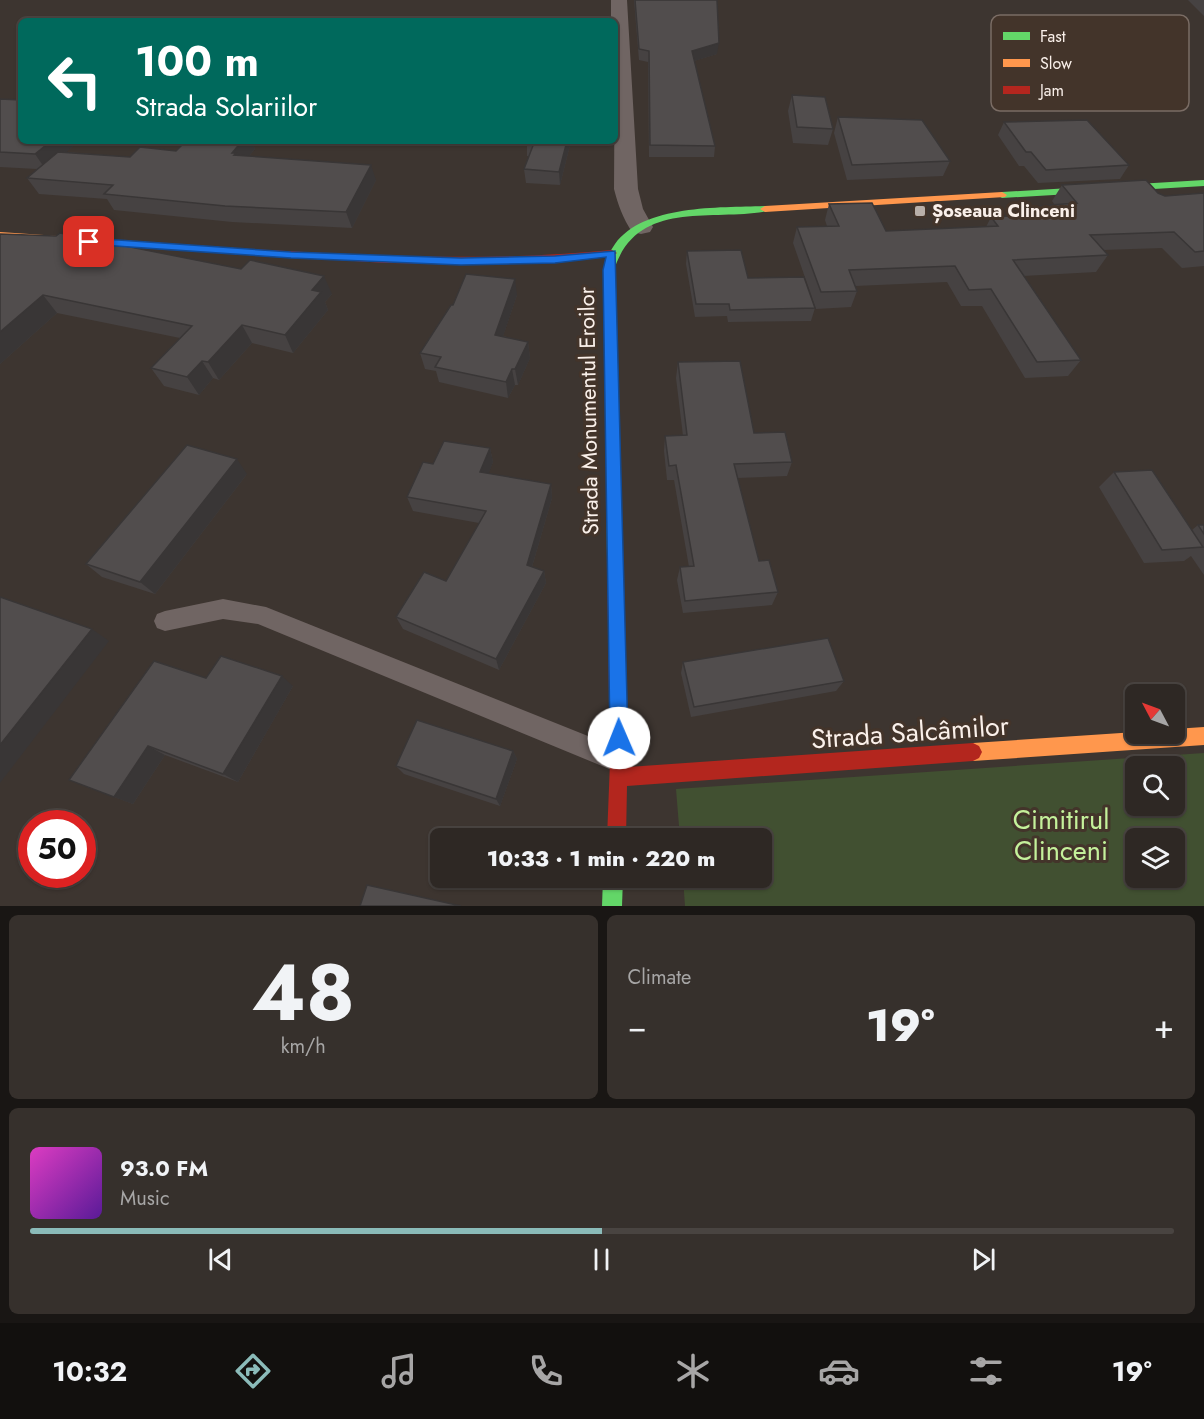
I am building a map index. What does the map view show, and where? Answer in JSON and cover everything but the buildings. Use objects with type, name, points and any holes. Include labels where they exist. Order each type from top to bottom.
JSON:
[{"type":"main road","points":[[0,235],[291,255],[461,261],[561,259],[612,253],[627,236],[641,227],[664,218],[692,213],[1204,183]]},
{"type":"main road","name":"Strada Monumentul Eroilor","points":[[612,253],[609,270],[619,769],[616,828]]},
{"type":"main road","name":"Strada Salcâmilor","points":[[619,769],[1204,736]]},
{"type":"main road","points":[[612,906],[613,888]]},
{"type":"street","points":[[619,0],[626,189],[631,209],[641,227]]},
{"type":"lane","points":[[165,621],[223,609],[259,614],[619,769]]},
{"type":"green space","name":"Cimitirul Clinceni","points":[[1204,753],[1204,906],[685,906],[684,888],[772,888],[772,828],[679,828],[676,789],[1125,758],[1125,816],[1185,816],[1185,756],[1160,756]]},
{"type":"traffic: fast","points":[[1002,195],[1204,183]]},
{"type":"traffic: fast","points":[[615,555],[609,270],[615,253],[632,232],[648,223],[667,217],[708,211],[765,209]]},
{"type":"traffic: fast","points":[[612,906],[613,888]]},
{"type":"traffic: slow","points":[[765,209],[1002,195]]},
{"type":"traffic: slow","points":[[0,235],[249,252]]},
{"type":"traffic: slow","points":[[973,752],[1204,736]]},
{"type":"traffic: jam","points":[[249,252],[431,261],[522,260],[612,253]]},
{"type":"traffic: jam","points":[[615,555],[619,762],[616,828]]},
{"type":"traffic: jam","points":[[619,777],[973,752]]},
{"type":"place","name":"Șoseaua Clinceni","points":[[920,211]]},
{"type":"route","points":[[89,242],[291,255],[461,261],[537,261],[573,259],[612,253],[609,270],[619,738]]}]
